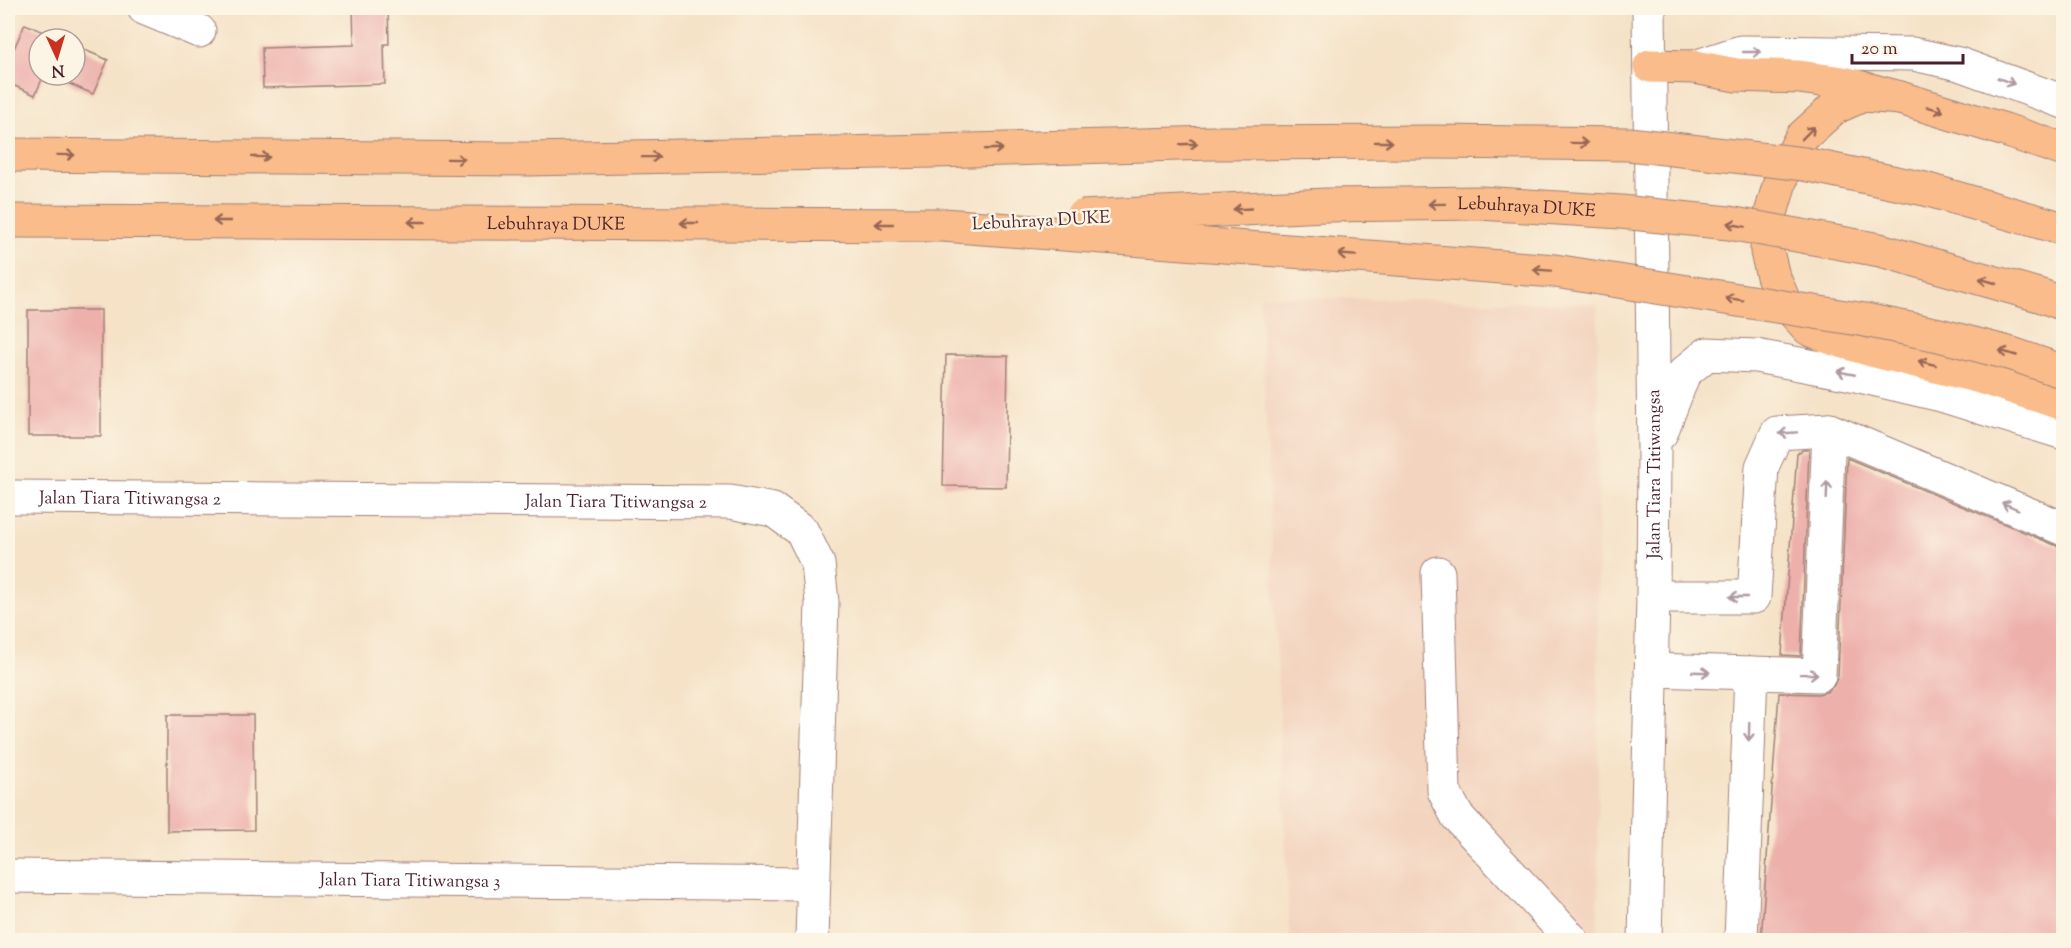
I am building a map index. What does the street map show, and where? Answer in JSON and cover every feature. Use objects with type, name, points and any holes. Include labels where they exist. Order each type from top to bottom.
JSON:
[{"type":"highway","points":[[1650,66],[1695,67],[1736,75],[1799,77],[1843,83],[2005,130],[2064,150]]},
{"type":"highway","points":[[1899,98],[1863,95],[1834,108],[1801,138],[1782,175],[1768,224],[1767,252],[1773,276],[1785,303],[1809,329],[1834,339],[1980,377],[2064,404]]},
{"type":"highway","points":[[8,154],[528,159],[1225,143],[1629,144],[1815,167],[1925,189],[2064,229]]},
{"type":"highway","name":"Lebuhraya DUKE","points":[[8,220],[943,225],[1326,205],[1480,203],[1621,212],[1729,223],[1880,250],[2064,304]]},
{"type":"highway","points":[[943,225],[1555,271],[1865,320],[1939,335],[2012,354],[2064,372]]},
{"type":"street","points":[[144,8],[199,31]]},
{"type":"street","name":"Jalan Tiara Titiwangsa","points":[[1645,940],[1654,452],[1649,8]]},
{"type":"street","points":[[1695,67],[1741,52],[1913,54],[1959,64],[2064,102]]},
{"type":"street","points":[[1654,452],[1684,373],[1707,354],[1756,356],[1847,373],[1941,395],[2064,433]]},
{"type":"street","points":[[1653,597],[1754,597],[1762,467],[1777,433],[1829,430],[2064,529]]},
{"type":"street","points":[[1651,670],[1819,675],[1829,430]]},
{"type":"street","name":"Jalan Tiara Titiwangsa 2","points":[[8,497],[730,502],[773,510],[802,531],[818,564],[822,602],[812,940]]},
{"type":"street","points":[[1438,573],[1444,791],[1457,816],[1572,940]]},
{"type":"street","points":[[1741,940],[1751,673]]},
{"type":"street","name":"Jalan Tiara Titiwangsa 3","points":[[8,876],[812,884]]},
{"type":"shaded area","points":[[1260,296],[1598,304],[1598,940],[1290,940]]},
{"type":"building","points":[[353,8],[388,8],[389,44],[384,44],[385,84],[263,88],[262,48],[354,45]]},
{"type":"building","points":[[25,24],[32,27],[27,27],[27,87],[39,87],[35,95],[8,83],[8,62]]},
{"type":"building","points":[[87,51],[108,60],[93,94],[77,87],[87,87]]},
{"type":"building","points":[[28,310],[101,310],[101,436],[28,436]]},
{"type":"building","points":[[946,355],[1008,356],[1006,487],[943,486]]},
{"type":"building","points":[[1809,450],[1801,656],[1782,655],[1797,453]]},
{"type":"building","points":[[1847,458],[2064,547],[2064,940],[1761,940],[1779,693],[1818,694],[1827,692],[1834,685],[1838,676]]},
{"type":"building","points":[[167,715],[253,715],[254,830],[167,831]]}]
